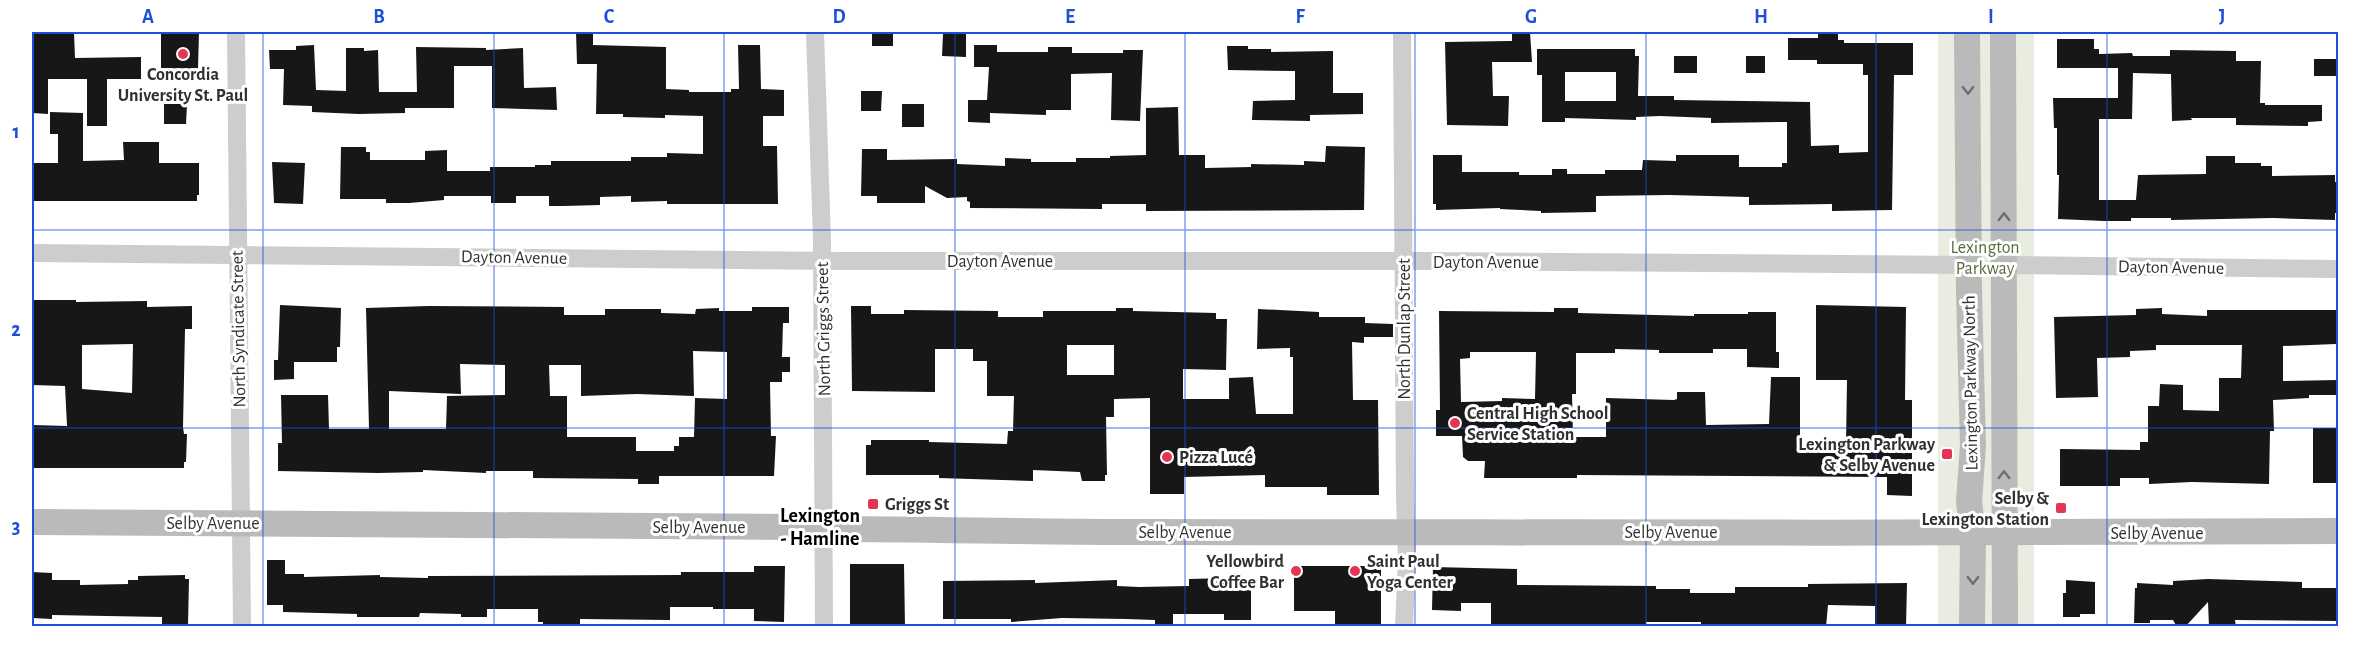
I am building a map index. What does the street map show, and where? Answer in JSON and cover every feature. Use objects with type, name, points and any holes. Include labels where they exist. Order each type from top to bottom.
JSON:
[{"type":"street","name":"North Syndicate Street","points":[[236,32],[242,627]]},
{"type":"street","name":"North Griggs Street","points":[[815,32],[822,261],[824,627]]},
{"type":"street","name":"North Dunlap Street","points":[[1402,32],[1407,561],[1404,627]]},
{"type":"street","name":"Lexington Parkway North","points":[[1967,32],[1973,445],[1969,502],[1972,534],[1972,627]]},
{"type":"street","name":"Lexington Parkway North","points":[[2003,32],[2005,627]]},
{"type":"street","name":"Dayton Avenue","points":[[32,253],[822,261],[1403,261],[1969,265]]},
{"type":"street","name":"Dayton Avenue","points":[[2004,265],[2338,269]]},
{"type":"street","name":"Selby Avenue","points":[[32,522],[796,527],[1127,532],[2004,534],[2338,531]]},
{"type":"green space","name":"Lexington Parkway","points":[[1938,32],[2034,32],[2034,626],[1938,626]]},
{"type":"building","points":[[32,32],[74,32],[75,58],[141,57],[141,79],[107,79],[107,126],[87,126],[87,79],[48,79],[48,114],[32,113]]},
{"type":"building","points":[[161,32],[199,32],[198,69],[161,68]]},
{"type":"building","points":[[576,32],[593,32],[593,45],[666,47],[666,89],[689,90],[689,92],[731,92],[731,89],[739,89],[738,45],[760,45],[761,89],[784,90],[784,116],[763,116],[763,146],[777,146],[778,204],[667,204],[667,201],[631,202],[631,196],[600,197],[600,205],[564,206],[549,206],[549,196],[516,196],[516,203],[491,203],[491,196],[444,196],[444,200],[409,203],[386,203],[386,199],[340,199],[341,147],[366,147],[366,152],[370,152],[370,160],[425,160],[425,151],[447,150],[447,171],[490,171],[490,167],[535,167],[535,165],[551,165],[551,161],[631,161],[631,157],[667,157],[667,153],[703,154],[703,116],[665,115],[665,118],[596,114],[597,64],[577,64]]},
{"type":"building","points":[[872,32],[893,32],[893,46],[872,46]]},
{"type":"building","points":[[1512,32],[1530,32],[1532,62],[1492,62],[1493,96],[1509,96],[1508,126],[1447,125],[1445,42],[1512,41]]},
{"type":"building","points":[[1818,32],[1838,32],[1838,40],[1844,40],[1844,43],[1913,43],[1913,75],[1894,75],[1892,210],[1832,211],[1832,204],[1749,205],[1749,197],[1669,195],[1596,196],[1596,212],[1541,213],[1541,211],[1500,208],[1436,210],[1436,204],[1433,204],[1433,155],[1462,155],[1462,172],[1519,172],[1519,175],[1552,175],[1552,169],[1567,169],[1567,174],[1605,174],[1605,170],[1642,170],[1643,160],[1676,161],[1676,155],[1739,155],[1739,167],[1782,167],[1782,163],[1787,163],[1787,122],[1711,123],[1711,118],[1660,116],[1636,117],[1636,120],[1565,118],[1565,122],[1542,122],[1542,75],[1537,75],[1537,49],[1635,49],[1635,56],[1639,56],[1638,96],[1674,96],[1674,100],[1810,102],[1811,146],[1839,145],[1839,153],[1868,152],[1868,75],[1863,75],[1863,64],[1817,64],[1817,60],[1788,60],[1788,38],[1818,38]],"holes":[[[1565,72],[1616,72],[1616,101],[1565,101]]]},
{"type":"building","points":[[943,34],[966,34],[966,57],[942,56]]},
{"type":"building","points":[[2057,39],[2094,39],[2094,49],[2099,49],[2099,54],[2132,53],[2133,56],[2170,56],[2170,50],[2236,51],[2236,61],[2261,61],[2260,103],[2265,103],[2265,105],[2322,105],[2322,121],[2308,122],[2308,126],[2236,125],[2236,118],[2191,118],[2192,120],[2172,121],[2171,74],[2133,73],[2132,119],[2099,119],[2099,200],[2136,200],[2138,175],[2206,174],[2206,156],[2235,156],[2235,163],[2261,163],[2261,166],[2272,166],[2272,176],[2335,175],[2335,182],[2338,182],[2338,213],[2335,213],[2335,220],[2131,218],[2131,221],[2104,221],[2058,219],[2059,175],[2057,175],[2057,128],[2054,128],[2053,98],[2118,98],[2118,68],[2057,68]]},
{"type":"building","points":[[314,45],[316,90],[346,91],[346,48],[364,48],[364,51],[378,50],[379,92],[417,92],[416,47],[486,48],[486,50],[523,48],[524,88],[556,87],[557,110],[492,108],[492,66],[454,66],[454,108],[405,108],[405,113],[359,114],[312,112],[312,106],[283,105],[284,69],[270,69],[269,50],[296,50],[296,46]]},
{"type":"building","points":[[974,45],[997,45],[997,52],[1048,52],[1048,47],[1072,47],[1072,53],[1123,53],[1123,50],[1143,50],[1140,121],[1111,120],[1112,73],[1071,74],[1071,110],[1046,110],[1046,115],[990,113],[990,123],[968,122],[968,100],[987,100],[989,67],[974,67]]},
{"type":"building","points":[[1227,46],[1271,49],[1271,52],[1333,51],[1333,93],[1363,93],[1363,114],[1310,115],[1310,121],[1252,120],[1253,101],[1295,100],[1295,71],[1228,70]]},
{"type":"building","points":[[1674,56],[1697,56],[1697,73],[1674,73]]},
{"type":"building","points":[[1746,56],[1765,56],[1765,73],[1746,73]]},
{"type":"building","points":[[2314,59],[2338,59],[2338,76],[2314,76]]},
{"type":"building","points":[[861,91],[882,91],[881,111],[861,111]]},
{"type":"building","points":[[164,104],[187,104],[186,124],[164,124]]},
{"type":"building","points":[[902,104],[924,104],[924,127],[902,127]]},
{"type":"building","points":[[1178,107],[1179,155],[1205,155],[1205,168],[1251,167],[1251,164],[1304,165],[1304,161],[1325,162],[1326,146],[1365,147],[1364,210],[1146,211],[1146,204],[1102,204],[1102,209],[970,208],[967,197],[947,198],[925,186],[925,203],[877,203],[877,196],[861,196],[862,149],[887,149],[887,160],[957,159],[957,164],[1005,166],[1005,158],[1031,159],[1031,162],[1076,162],[1076,158],[1146,155],[1146,108]]},
{"type":"building","points":[[50,112],[83,113],[83,161],[124,160],[123,142],[159,142],[159,163],[199,163],[197,201],[32,201],[32,165],[34,163],[58,163],[58,134],[50,134]]},
{"type":"building","points":[[272,162],[305,163],[303,204],[274,203]]},
{"type":"building","points":[[32,300],[147,301],[147,307],[192,306],[192,329],[185,329],[183,427],[184,434],[187,434],[184,468],[32,468],[32,425],[67,426],[65,386],[32,385]],"holes":[[[133,344],[132,393],[82,389],[82,345]]]},
{"type":"building","points":[[280,305],[341,308],[340,347],[337,347],[337,362],[294,362],[294,379],[274,380],[274,360],[278,360]]},
{"type":"building","points":[[1816,305],[1906,307],[1905,400],[1912,400],[1912,496],[1887,495],[1887,477],[1577,475],[1577,478],[1484,478],[1485,461],[1468,461],[1463,457],[1462,436],[1436,436],[1436,410],[1440,410],[1439,311],[1554,312],[1554,308],[1578,308],[1578,313],[1694,316],[1694,314],[1776,312],[1776,352],[1779,352],[1779,368],[1747,367],[1747,349],[1713,349],[1713,353],[1659,353],[1659,350],[1615,349],[1615,353],[1576,353],[1576,394],[1572,394],[1573,437],[1606,437],[1606,398],[1674,400],[1677,399],[1677,392],[1705,392],[1706,425],[1769,424],[1771,377],[1800,377],[1800,443],[1846,443],[1847,380],[1816,380]],"holes":[[[1470,352],[1536,352],[1535,399],[1502,398],[1502,401],[1461,402],[1460,359],[1470,358]]]},
{"type":"building","points":[[851,306],[871,306],[871,314],[904,314],[904,310],[998,311],[998,317],[1043,317],[1043,311],[1116,311],[1116,308],[1133,308],[1133,311],[1216,313],[1216,319],[1227,319],[1226,370],[1183,369],[1183,399],[1229,399],[1229,378],[1253,377],[1256,414],[1293,414],[1293,357],[1290,357],[1290,348],[1257,349],[1258,309],[1319,312],[1319,317],[1365,317],[1365,323],[1393,324],[1393,337],[1364,337],[1364,343],[1352,342],[1353,400],[1378,400],[1379,495],[1327,495],[1327,487],[1265,487],[1265,475],[1184,477],[1184,494],[1150,494],[1150,398],[1114,399],[1114,417],[1106,417],[1107,475],[1105,475],[1105,481],[1082,481],[1080,472],[1033,470],[1033,481],[939,478],[939,475],[866,475],[866,445],[871,445],[871,440],[1007,444],[1008,431],[1013,431],[1014,396],[987,396],[987,361],[973,361],[973,349],[935,349],[935,392],[852,391]],"holes":[[[1067,345],[1114,345],[1114,375],[1067,375]]]},
{"type":"building","points":[[564,307],[564,315],[605,315],[605,309],[661,309],[661,313],[695,314],[696,309],[719,308],[719,311],[752,311],[752,307],[789,307],[789,323],[783,323],[782,357],[790,357],[790,372],[782,372],[782,382],[770,382],[771,436],[776,436],[774,476],[659,476],[659,484],[638,484],[638,479],[533,478],[533,471],[486,471],[486,473],[423,470],[423,472],[378,473],[278,471],[278,443],[282,443],[281,395],[328,395],[329,429],[369,429],[366,308]],"holes":[[[693,351],[727,352],[727,399],[695,398],[694,437],[679,437],[679,446],[674,446],[674,451],[636,451],[636,437],[567,437],[567,396],[550,396],[549,365],[581,365],[581,396],[637,394],[694,396]],[[460,364],[505,365],[505,395],[447,396],[446,429],[389,429],[389,391],[461,394]]]},
{"type":"building","points":[[2162,308],[2162,314],[2207,316],[2207,310],[2336,310],[2336,344],[2283,346],[2283,381],[2338,380],[2338,395],[2309,395],[2309,398],[2273,400],[2274,431],[2270,431],[2269,484],[2192,482],[2149,484],[2149,478],[2120,478],[2120,486],[2060,486],[2060,449],[2140,450],[2140,442],[2148,442],[2148,406],[2159,406],[2160,384],[2183,385],[2183,410],[2219,411],[2219,378],[2241,378],[2242,345],[2156,345],[2156,350],[2130,351],[2130,357],[2097,358],[2098,397],[2056,398],[2054,317],[2136,315],[2136,309]]},
{"type":"building","points":[[2313,428],[2338,428],[2338,483],[2313,483]]},
{"type":"building","points":[[267,560],[285,560],[285,574],[304,574],[304,577],[681,575],[681,572],[754,572],[754,566],[785,566],[784,622],[754,621],[754,609],[713,609],[713,607],[670,607],[670,620],[580,619],[580,627],[543,627],[543,622],[538,622],[538,609],[487,609],[487,617],[420,613],[419,617],[357,617],[357,614],[283,612],[283,605],[267,605]]},
{"type":"building","points":[[850,564],[904,564],[905,627],[867,627],[867,624],[850,624]]},
{"type":"building","points":[[1294,566],[1381,566],[1381,627],[1335,627],[1335,611],[1294,611]]},
{"type":"building","points":[[1433,567],[1517,569],[1517,585],[1656,586],[1656,589],[1690,589],[1690,593],[1735,593],[1735,587],[1907,583],[1906,627],[1875,627],[1875,606],[1828,605],[1826,627],[1701,627],[1701,622],[1646,622],[1646,624],[1627,624],[1627,627],[1491,627],[1491,603],[1461,603],[1461,611],[1432,610]]},
{"type":"building","points":[[32,572],[52,573],[52,580],[80,580],[80,585],[128,584],[128,580],[138,580],[138,576],[185,575],[185,579],[189,579],[188,625],[162,624],[162,617],[52,615],[52,619],[32,618]]},
{"type":"building","points":[[1248,578],[1248,587],[1251,587],[1251,620],[1224,620],[1224,614],[1173,614],[1173,624],[1155,624],[1155,620],[1126,619],[1062,618],[1011,622],[1011,619],[943,619],[943,581],[1035,580],[1035,583],[1117,580],[1117,586],[1139,587],[1189,586],[1189,579]]},
{"type":"building","points":[[2208,579],[2302,582],[2302,588],[2338,588],[2338,621],[2235,620],[2236,627],[2209,627],[2208,602],[2185,627],[2177,627],[2173,620],[2134,623],[2137,583],[2173,585],[2173,581]]},
{"type":"building","points":[[2066,580],[2095,582],[2095,614],[2063,617],[2063,593],[2066,593]]},
{"type":"place","name":"Concordia University St. Paul","points":[[183,54]]},
{"type":"place","name":"Central High School Service Station","points":[[1455,423]]},
{"type":"place","name":"Lexington Parkway & Selby Avenue","points":[[1947,454]]},
{"type":"place","name":"Pizza Lucé","points":[[1167,457]]},
{"type":"place","name":"Griggs St","points":[[873,504]]},
{"type":"place","name":"Selby & Lexington Station","points":[[2061,508]]},
{"type":"place","name":"Yellowbird Coffee Bar","points":[[1296,571]]},
{"type":"place","name":"Saint Paul Yoga Center","points":[[1355,571]]},
{"type":"district","name":"Lexington - Hamline","points":[[820,526]]}]
